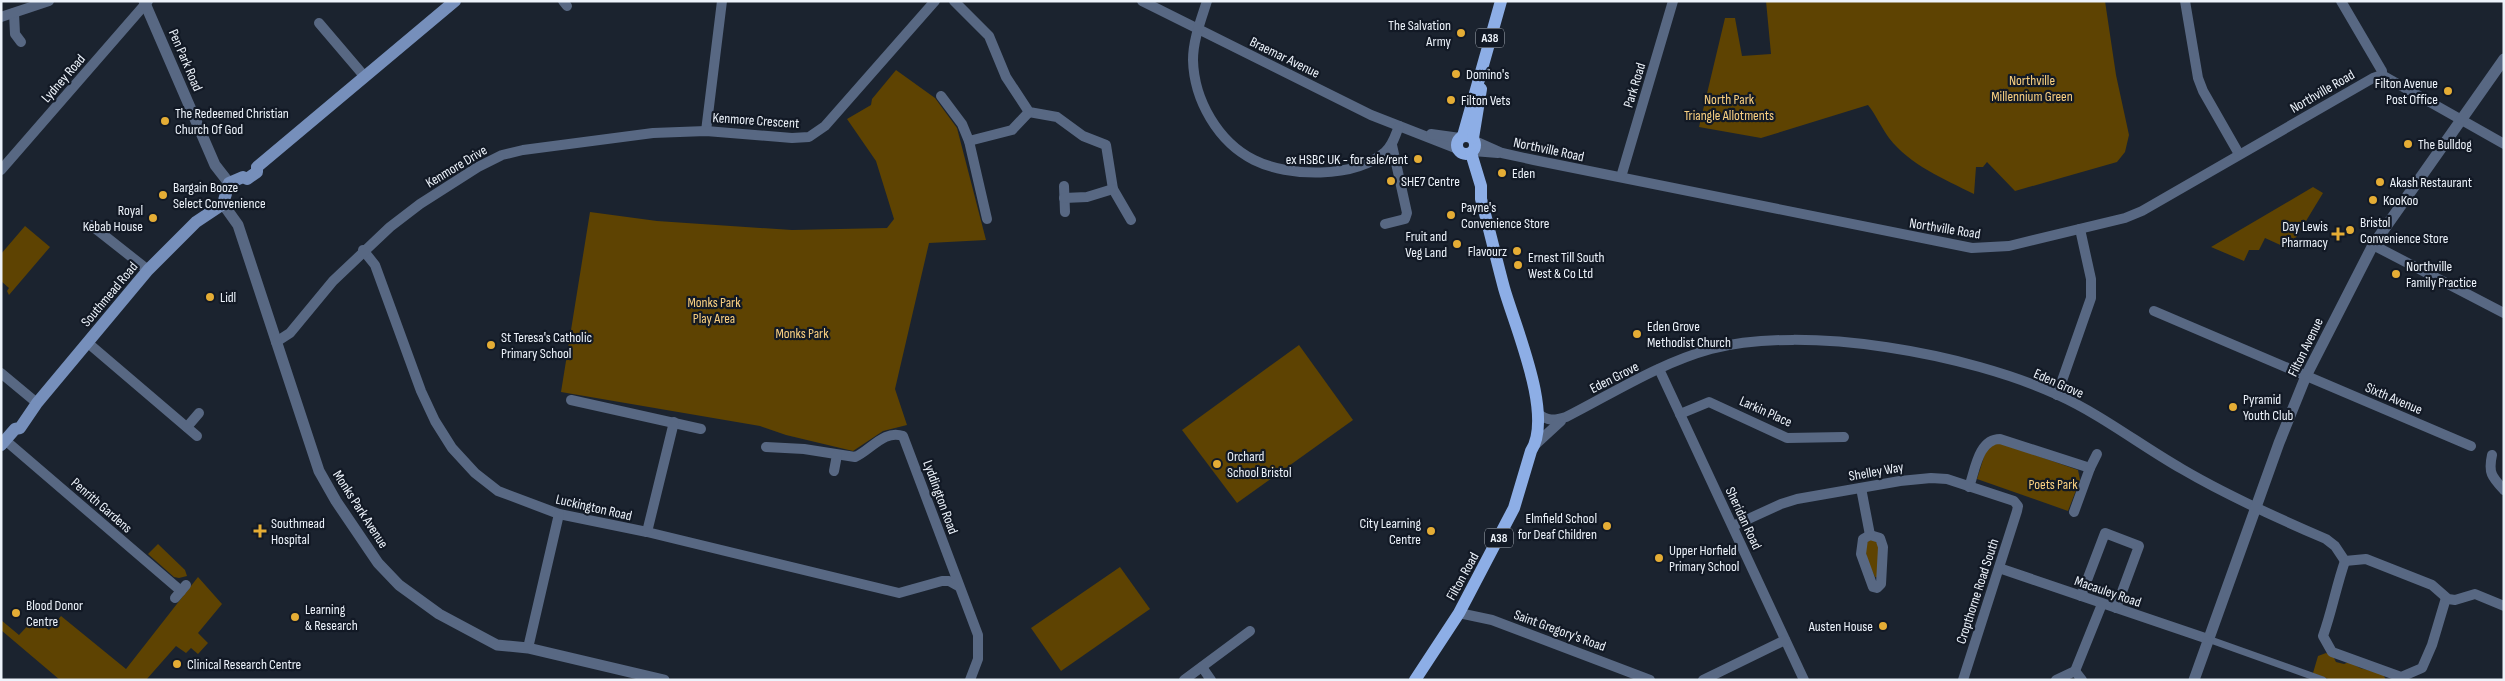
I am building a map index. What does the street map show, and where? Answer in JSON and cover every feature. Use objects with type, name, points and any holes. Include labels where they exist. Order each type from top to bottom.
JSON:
[{"type":"main road","points":[[222,204],[229,183],[244,178],[244,173],[252,166],[257,167],[455,1]]},
{"type":"main road","name":"A38","points":[[1467,145],[1472,98],[1481,76],[1488,42],[1501,1]]},
{"type":"main road","name":"Filton Road","points":[[1415,680],[1459,613],[1514,508],[1533,447],[1537,413],[1536,394],[1528,361],[1500,271],[1467,145]]},
{"type":"main road","name":"Southmead Road","points":[[3,443],[15,429],[16,423],[22,415],[28,414],[148,270],[196,222],[222,204]]},
{"type":"main road","name":"Filton Road","points":[[1532,383],[1529,390],[1528,442],[1533,447]]},
{"type":"street","points":[[1,17],[49,1]]},
{"type":"street","name":"Kenmore Crescent","points":[[722,1],[706,131],[792,138],[809,137],[826,126],[935,1]]},
{"type":"street","points":[[954,1],[989,36],[1006,77],[1029,112],[1057,117],[1083,136],[1106,145],[1113,189],[1131,220]]},
{"type":"street","name":"Braemar Avenue","points":[[1142,1],[1371,115],[1418,132],[1428,139],[1467,145]]},
{"type":"street","points":[[1207,1],[1198,30],[1193,61],[1201,100],[1221,134],[1235,148],[1253,160],[1288,170],[1321,173],[1350,169],[1384,153],[1392,145],[1399,126]]},
{"type":"street","name":"Park Road","points":[[1621,178],[1673,1]]},
{"type":"street","points":[[2186,1],[2198,78],[2202,91],[2239,154]]},
{"type":"street","points":[[2341,1],[2382,71],[2382,76],[2504,144]]},
{"type":"street","name":"Lydney Road","points":[[1,170],[146,2]]},
{"type":"street","name":"Pen Park Road","points":[[146,2],[215,164],[229,183]]},
{"type":"street","points":[[14,13],[15,34],[21,42]]},
{"type":"street","points":[[319,23],[365,77]]},
{"type":"street","name":"Filton Avenue","points":[[2194,680],[2255,508],[2306,376],[2373,244],[2504,59]]},
{"type":"street","name":"Northville Road","points":[[1467,145],[1621,178],[1972,248],[2009,246],[2125,218],[2142,211],[2373,78],[2382,76]]},
{"type":"street","points":[[941,96],[962,124],[969,141],[987,219]]},
{"type":"street","points":[[969,141],[1012,130],[1029,112]]},
{"type":"street","name":"Kenmore Drive","points":[[276,342],[290,334],[333,281],[363,250],[420,204],[478,167],[502,156],[523,150],[630,135],[706,131]]},
{"type":"street","points":[[1385,224],[1405,219],[1408,213],[1392,145]]},
{"type":"street","points":[[1064,186],[1065,212]]},
{"type":"street","points":[[1064,198],[1087,197],[1113,189]]},
{"type":"street","name":"Monks Park Avenue","points":[[222,204],[238,225],[319,471],[336,502],[378,563],[399,585],[439,614],[497,645],[528,648],[664,680]]},
{"type":"street","points":[[91,225],[148,270]]},
{"type":"street","points":[[2057,395],[2090,298],[2091,279],[2080,229]]},
{"type":"street","points":[[2373,244],[2504,314]]},
{"type":"street","name":"Luckington Road","points":[[363,250],[375,265],[421,391],[435,421],[452,448],[475,472],[498,491],[559,514],[647,532],[899,593],[942,581],[958,586]]},
{"type":"street","name":"Sixth Avenue","points":[[2154,312],[2472,446]]},
{"type":"street","name":"Eden Grove","points":[[1537,413],[1549,421],[1566,417],[1675,360],[1713,349],[1766,342],[1845,342],[1884,347],[1959,362],[2000,373],[2057,395],[2181,469],[2255,508],[2326,540],[2335,546],[2345,561]]},
{"type":"street","points":[[88,343],[197,436]]},
{"type":"street","name":"Sheridan Road","points":[[1659,369],[1804,680]]},
{"type":"street","points":[[1,373],[37,403]]},
{"type":"street","points":[[570,400],[583,406],[674,422],[701,429]]},
{"type":"street","name":"Larkin Place","points":[[1680,414],[1709,402],[1787,438],[1844,437]]},
{"type":"street","points":[[187,427],[199,413]]},
{"type":"street","name":"Eden Grove","points":[[1533,447],[1566,417]]},
{"type":"street","points":[[647,532],[674,422]]},
{"type":"street","name":"Lyddington Road","points":[[766,447],[778,442],[855,457],[878,440],[894,434],[903,436],[978,635],[978,659],[970,680]]},
{"type":"street","points":[[1969,487],[1984,444],[1995,438],[2090,468]]},
{"type":"street","name":"Penrith Gardens","points":[[3,443],[181,591]]},
{"type":"street","points":[[2074,512],[2090,468],[2098,454]]},
{"type":"street","points":[[834,471],[837,455]]},
{"type":"street","points":[[2492,455],[2489,468],[2495,480],[2504,490]]},
{"type":"street","name":"Shelley Way","points":[[1733,526],[1781,504],[1861,488],[1931,478],[1947,479],[2014,501],[2018,506],[2017,511]]},
{"type":"street","points":[[1861,488],[1870,535]]},
{"type":"street","name":"Cropthorne Road South","points":[[1963,680],[2017,511]]},
{"type":"street","points":[[528,648],[559,514]]},
{"type":"street","points":[[2081,596],[2105,533],[2139,546],[2116,608]]},
{"type":"street","points":[[1870,535],[1880,538],[1883,547],[1881,584],[1877,588],[1873,587],[1861,554],[1863,539],[1870,535]]},
{"type":"street","points":[[2446,598],[2422,668],[2401,677],[2332,652],[2323,636],[2334,605],[2333,594],[2345,561],[2366,559],[2432,585],[2446,598],[2455,600],[2475,594],[2504,606]]},
{"type":"street","name":"Macauley Road","points":[[1999,568],[2208,639]]},
{"type":"street","points":[[2056,680],[2075,671],[2102,604]]},
{"type":"street","name":"Saint Gregory's Road","points":[[1459,613],[1492,620],[1650,680]]},
{"type":"street","points":[[1184,680],[1250,631]]},
{"type":"street","points":[[2208,639],[2323,680]]},
{"type":"street","points":[[1703,680],[1785,640]]},
{"type":"street","points":[[1202,667],[1211,680]]},
{"type":"street","points":[[2075,671],[2082,680]]},
{"type":"green space","name":"Northville Millennium Green","points":[[1766,1],[2105,1],[2116,75],[2129,135],[2125,152],[2117,162],[2015,191],[1987,162],[1983,167],[1976,167],[1974,194],[1917,164],[1897,148],[1868,105],[1761,138],[1699,127],[1725,18],[1735,18],[1742,56],[1771,54]]},
{"type":"green space","name":"Monks Park","points":[[896,70],[935,98],[957,128],[986,240],[929,243],[895,389],[907,425],[883,431],[853,451],[786,435],[760,426],[561,392],[590,212],[657,221],[792,230],[887,228],[894,219],[876,161],[847,119],[871,105],[872,99]]},
{"type":"green space","points":[[2313,187],[2323,193],[2289,249],[2265,238],[2259,250],[2249,250],[2244,261],[2211,247]]},
{"type":"green space","points":[[25,226],[50,247],[9,295],[7,291],[9,288],[1,281],[1,254]]},
{"type":"green space","points":[[1299,345],[1353,420],[1237,503],[1182,430]]},
{"type":"green space","name":"Poets Park","points":[[1997,442],[2078,470],[2080,480],[2068,511],[1977,479],[1987,447]]},
{"type":"green space","points":[[1871,539],[1875,540],[1879,546],[1878,578],[1875,577],[1868,562],[1864,545]]},
{"type":"green space","points":[[158,544],[185,570],[187,576],[174,577],[148,554]]},
{"type":"green space","points":[[1120,567],[1150,609],[1061,671],[1031,628]]},
{"type":"green space","points":[[198,577],[222,604],[198,633],[208,643],[198,654],[191,648],[186,653],[176,646],[146,680],[60,680],[1,630],[1,620],[19,635],[34,619],[49,630],[61,616],[126,669]]},
{"type":"green space","points":[[2326,653],[2333,656],[2336,662],[2344,664],[2349,662],[2360,668],[2383,674],[2386,680],[2331,680],[2313,673],[2318,656]]},
{"type":"place","name":"The Salvation Army","points":[[1461,33]]},
{"type":"place","name":"Domino's","points":[[1456,74]]},
{"type":"place","name":"Filton Avenue Post Office","points":[[2448,91]]},
{"type":"place","name":"Filton Vets","points":[[1451,100]]},
{"type":"place","name":"The Redeemed Christian Church Of God","points":[[165,121]]},
{"type":"place","name":"The Bulldog","points":[[2408,144]]},
{"type":"place","name":"ex HSBC UK - for sale/rent","points":[[1418,159]]},
{"type":"place","name":"Eden","points":[[1502,173]]},
{"type":"place","name":"SHE7 Centre","points":[[1391,181]]},
{"type":"place","name":"Akash Restaurant","points":[[2380,182]]},
{"type":"place","name":"Bargain Booze Select Convenience","points":[[163,195]]},
{"type":"place","name":"KooKoo","points":[[2373,200]]},
{"type":"place","name":"Payne's Convenience Store","points":[[1451,215]]},
{"type":"place","name":"Royal Kebab House","points":[[153,218]]},
{"type":"place","name":"Bristol Convenience Store","points":[[2350,230]]},
{"type":"place","name":"Day Lewis Pharmacy","points":[[2338,234]]},
{"type":"place","name":"Fruit and Veg Land","points":[[1457,244]]},
{"type":"place","name":"Flavourz","points":[[1517,251]]},
{"type":"place","name":"Ernest Till South West & Co Ltd","points":[[1518,265]]},
{"type":"place","name":"Northville Family Practice","points":[[2396,274]]},
{"type":"place","name":"Lidl","points":[[210,297]]},
{"type":"place","name":"Eden Grove Methodist Church","points":[[1637,334]]},
{"type":"place","name":"St Teresa's Catholic Primary School","points":[[491,345]]},
{"type":"place","name":"Pyramid Youth Club","points":[[2233,407]]},
{"type":"place","name":"Orchard School Bristol","points":[[1217,464]]},
{"type":"place","name":"Elmfield School for Deaf Children","points":[[1607,526]]},
{"type":"place","name":"Southmead Hospital","points":[[260,531]]},
{"type":"place","name":"City Learning Centre","points":[[1431,531]]},
{"type":"place","name":"Upper Horfield Primary School","points":[[1659,558]]},
{"type":"place","name":"Blood Donor Centre","points":[[16,613]]},
{"type":"place","name":"Learning & Research","points":[[295,617]]},
{"type":"place","name":"Austen House","points":[[1883,626]]},
{"type":"place","name":"Clinical Research Centre","points":[[177,664]]},
{"type":"park label","name":"North Park Triangle Allotments","points":[[1729,108]]},
{"type":"park label","name":"Monks Park Play Area","points":[[714,310]]}]
